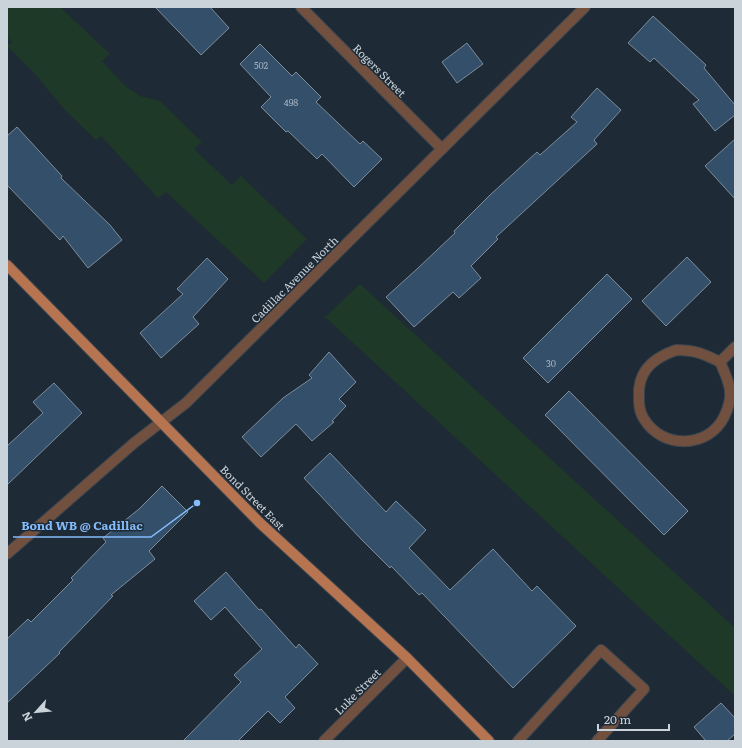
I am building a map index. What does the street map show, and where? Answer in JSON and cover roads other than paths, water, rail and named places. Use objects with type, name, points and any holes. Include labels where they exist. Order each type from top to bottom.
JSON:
[{"type":"main road","name":"Bond Street East","points":[[7,265],[260,522],[407,658],[489,741]]},
{"type":"street","name":"Rogers Street","points":[[301,7],[442,149]]},
{"type":"street","name":"Cadillac Avenue North","points":[[7,554],[134,442],[186,403],[585,7]]},
{"type":"street","points":[[720,362],[735,347]]},
{"type":"street","points":[[676,350],[690,350],[706,355],[720,362],[730,390],[729,406],[720,425],[708,436],[697,440],[682,442],[663,437],[650,427],[643,418],[638,403],[640,381],[648,367],[661,356],[676,350]]},
{"type":"street","points":[[518,741],[601,650],[644,689],[597,741]]},
{"type":"street","name":"Luke Street","points":[[324,741],[407,658]]},
{"type":"place","name":"Bond WB @ Cadillac","points":[[197,503]]}]
